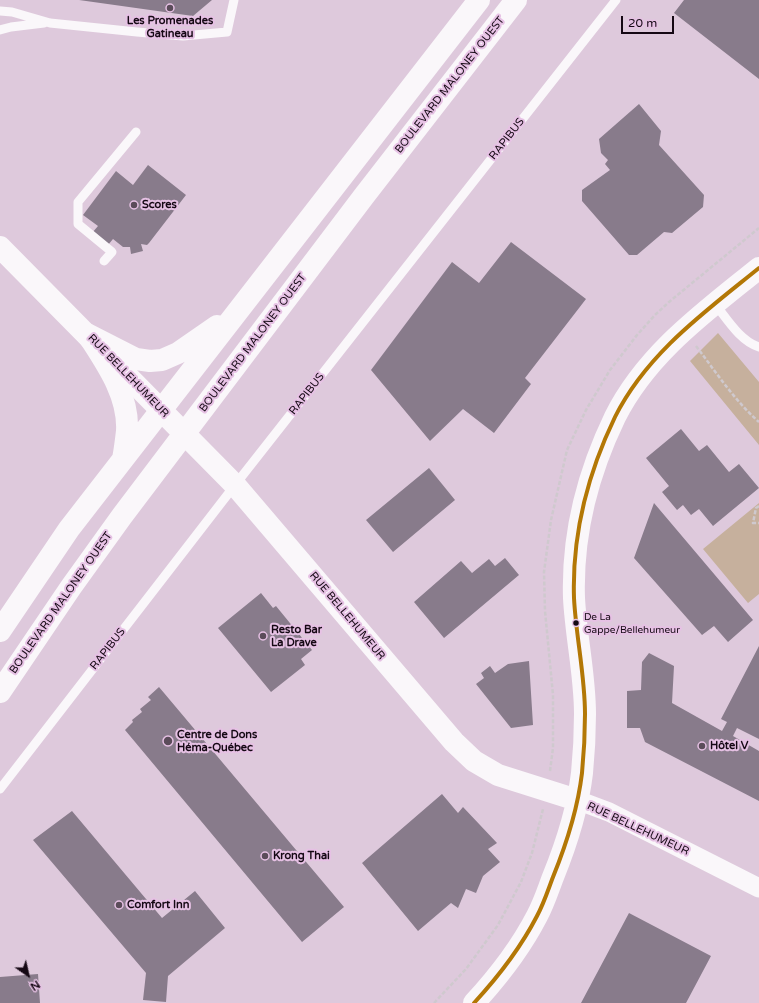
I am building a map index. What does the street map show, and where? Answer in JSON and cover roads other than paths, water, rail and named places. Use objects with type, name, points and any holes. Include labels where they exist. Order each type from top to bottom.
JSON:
[{"type":"main road","points":[[0,632],[69,529],[479,0]]},
{"type":"main road","name":"BOULEVARD MALONEY OUEST","points":[[0,692],[70,587],[122,516],[364,196],[516,0]]},
{"type":"main road","name":"RUE BELLEHUMEUR","points":[[0,247],[235,485],[454,742],[474,761],[498,775],[577,800]]},
{"type":"main road","points":[[474,1003],[507,964],[538,915],[559,862],[577,800],[582,775],[585,715],[584,688],[574,599],[575,556],[584,502],[600,452],[616,415],[635,385],[654,360],[684,329],[759,268]]},
{"type":"main road","points":[[87,334],[136,359],[150,361],[162,360],[178,353],[194,343],[240,308]]},
{"type":"main road","points":[[87,334],[109,368],[124,402],[127,430],[123,459]]},
{"type":"street","name":"RUE BELLEHUMEUR","points":[[577,800],[609,812],[759,888]]},
{"type":"lane","points":[[0,11],[12,12],[50,22],[182,36],[227,32],[234,0]]},
{"type":"lane","name":"RAPIBUS","points":[[0,789],[235,485],[616,0]]},
{"type":"lane","points":[[0,30],[11,27],[50,22]]},
{"type":"lane","points":[[104,261],[112,252],[78,224],[78,202],[136,132]]},
{"type":"lane","points":[[715,304],[729,323],[743,337],[759,347]]},
{"type":"place","name":"Les Promenades Gatineau","points":[[170,8]]},
{"type":"place","name":"Scores","points":[[134,205]]},
{"type":"place","name":"De La Gappe/Bellehumeur","points":[[576,623]]},
{"type":"place","name":"Resto Bar La Drave","points":[[263,636]]},
{"type":"place","name":"Centre de Dons Héma-Québec","points":[[168,741]]},
{"type":"place","name":"Hôtel V","points":[[702,746]]},
{"type":"place","name":"Krong Thai","points":[[265,856]]},
{"type":"place","name":"Comfort Inn","points":[[119,905]]}]
